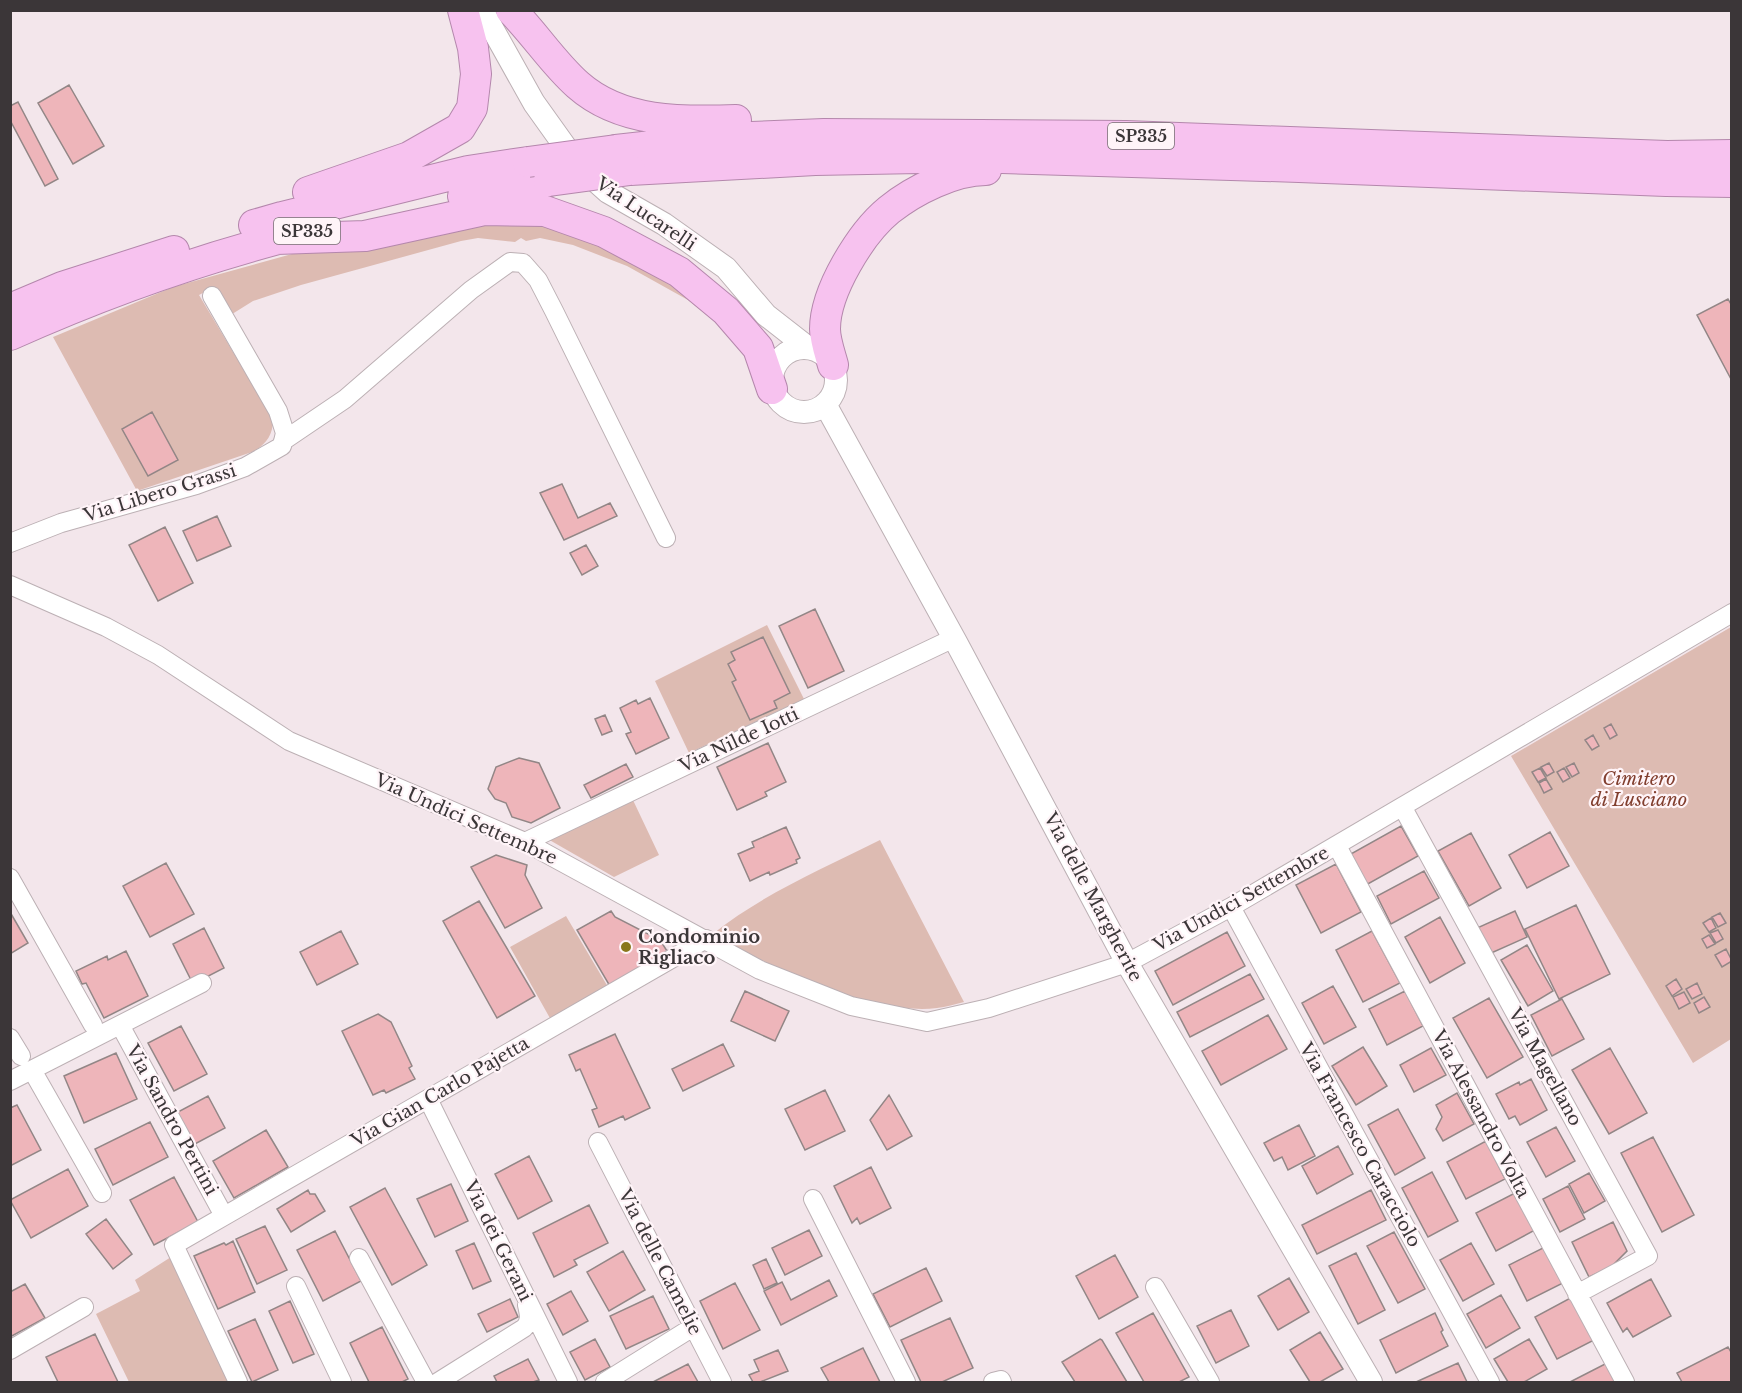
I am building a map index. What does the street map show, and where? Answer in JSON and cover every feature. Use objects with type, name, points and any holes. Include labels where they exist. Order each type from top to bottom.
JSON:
[{"type":"highway","points":[[238,230],[261,208],[409,157],[460,128],[472,108],[476,74],[473,48],[463,10]]},
{"type":"highway","points":[[511,10],[578,86],[626,112],[654,118],[705,121],[837,118],[876,134]]},
{"type":"highway","name":"SP335","points":[[10,309],[67,297],[276,239],[538,172],[623,160],[725,138],[824,134],[1126,136],[1667,169],[1731,182]]},
{"type":"highway","name":"SP335","points":[[623,160],[971,158],[1201,165],[1667,169],[1731,155]]},
{"type":"highway","points":[[833,365],[825,329],[832,293],[852,252],[888,210],[923,187],[973,170],[1151,172],[1201,165]]},
{"type":"highway","name":"SP335","points":[[10,335],[67,297],[141,262],[238,230],[468,171],[538,172]]},
{"type":"highway","points":[[276,239],[364,236],[484,210],[545,211],[604,232],[679,272],[726,311],[758,348],[772,389]]},
{"type":"highway","name":"SP335","points":[[10,301],[108,264],[141,262]]},
{"type":"street","name":"Via Lucarelli","points":[[482,10],[534,103],[579,166],[608,192],[664,224],[726,268],[766,315],[807,347],[818,350],[833,365]]},
{"type":"street","points":[[283,441],[345,399],[471,290],[510,262],[523,263],[538,280],[666,538]]},
{"type":"street","points":[[212,296],[278,411],[285,433],[283,441]]},
{"type":"street","name":"Via Lucarelli","points":[[766,315],[779,359]]},
{"type":"street","points":[[807,347],[787,352],[773,368],[772,389],[777,399],[785,406],[795,411],[806,412],[816,410],[825,404],[832,396],[836,386],[833,365]]},
{"type":"street","name":"Via delle Margherite","points":[[825,404],[954,638],[1127,963],[1371,1383]]},
{"type":"street","name":"Via Libero Grassi","points":[[10,543],[61,523],[196,485],[244,466],[282,447],[283,441]]},
{"type":"street","name":"Via Undici Settembre","points":[[10,585],[106,627],[158,655],[289,741],[525,842],[760,970],[851,1006],[927,1022],[989,1008],[1127,963],[1231,908],[1731,613]]},
{"type":"street","name":"Via Nilde Iotti","points":[[525,842],[954,638]]},
{"type":"street","name":"Via Magellano","points":[[1403,808],[1648,1256],[1577,1294]]},
{"type":"street","name":"Via Alessandro Volta","points":[[1337,846],[1625,1383]]},
{"type":"street","points":[[10,878],[93,1024]]},
{"type":"street","name":"Via Francesco Caracciolo","points":[[1231,908],[1490,1383]]},
{"type":"street","name":"Via Gian Carlo Pajetta","points":[[238,1383],[174,1245],[706,939]]},
{"type":"street","name":"Via Sandro Pertini","points":[[10,1081],[26,1063],[120,1025],[202,983]]},
{"type":"street","name":"Via Sandro Pertini","points":[[120,1025],[224,1216]]},
{"type":"street","points":[[10,1038],[102,1193]]},
{"type":"street","name":"Via dei Gerani","points":[[428,1099],[568,1383]]},
{"type":"street","name":"Via delle Camelie","points":[[598,1142],[722,1383]]},
{"type":"street","points":[[813,1199],[906,1383]]},
{"type":"street","points":[[359,1258],[426,1383]]},
{"type":"street","points":[[296,1286],[342,1383]]},
{"type":"street","points":[[1155,1287],[1203,1380]]},
{"type":"street","points":[[438,1383],[528,1324],[530,1316],[526,1296]]},
{"type":"street","points":[[10,1350],[84,1307]]},
{"type":"street","points":[[605,1383],[693,1327]]},
{"type":"street","points":[[993,1383],[1001,1380],[1002,1383]]},
{"type":"green space","points":[[531,218],[663,272],[733,336],[688,300],[627,266],[573,245],[540,238],[526,241],[521,238],[515,242],[478,238],[461,241],[301,285],[253,301],[229,316],[212,288],[199,295],[273,419],[270,434],[255,451],[137,491],[53,337],[173,287],[310,249]]},
{"type":"green space","points":[[767,625],[804,699],[689,753],[655,681]]},
{"type":"green space","name":"Cimitero di Lusciano","points":[[1731,627],[1731,1039],[1693,1063],[1511,756]]},
{"type":"green space","points":[[632,798],[659,855],[614,877],[546,838]]},
{"type":"green space","points":[[880,840],[964,1002],[937,1008],[911,1009],[882,1005],[852,997],[821,987],[762,961],[714,933],[773,894]]},
{"type":"green space","points":[[566,916],[608,987],[551,1020],[510,947]]},
{"type":"green space","points":[[171,1257],[228,1382],[129,1382],[96,1314],[140,1291],[135,1280]]},
{"type":"building","points":[[69,85],[104,146],[73,164],[38,103]]},
{"type":"building","points":[[18,102],[58,179],[45,186],[10,120],[10,106]]},
{"type":"building","points":[[1728,299],[1732,306],[1732,381],[1697,315]]},
{"type":"building","points":[[152,412],[178,460],[148,476],[122,429]]},
{"type":"building","points":[[562,484],[578,518],[610,503],[617,516],[564,540],[540,493]]},
{"type":"building","points":[[217,516],[231,546],[197,561],[183,531]]},
{"type":"building","points":[[165,527],[193,583],[158,601],[129,545]]},
{"type":"building","points":[[586,545],[598,566],[582,575],[570,553]]},
{"type":"building","points":[[815,609],[844,671],[808,688],[779,626]]},
{"type":"building","points":[[763,637],[790,693],[774,701],[777,708],[750,720],[732,682],[736,680],[728,664],[735,660],[731,652]]},
{"type":"building","points":[[650,698],[669,738],[636,754],[626,734],[631,732],[620,708],[636,700],[638,704]]},
{"type":"building","points":[[605,715],[612,731],[602,735],[595,719]]},
{"type":"building","points":[[1611,724],[1617,735],[1610,739],[1604,728]]},
{"type":"building","points":[[1593,735],[1599,746],[1592,750],[1585,740]]},
{"type":"building","points":[[768,743],[786,782],[765,792],[767,796],[737,810],[717,767]]},
{"type":"building","points":[[519,758],[539,763],[560,808],[531,823],[512,817],[506,803],[495,799],[488,789],[496,767]]},
{"type":"building","points":[[1549,763],[1554,772],[1547,776],[1541,767]]},
{"type":"building","points":[[1574,763],[1579,773],[1572,777],[1566,767]]},
{"type":"building","points":[[626,764],[633,777],[591,798],[584,785]]},
{"type":"building","points":[[1540,768],[1546,778],[1538,782],[1532,772]]},
{"type":"building","points":[[1564,768],[1570,778],[1563,782],[1557,772]]},
{"type":"building","points":[[1546,779],[1552,789],[1544,793],[1539,783]]},
{"type":"building","points":[[1401,826],[1418,856],[1366,885],[1349,855]]},
{"type":"building","points":[[786,827],[800,858],[796,860],[797,863],[750,881],[738,854],[754,847],[752,842]]},
{"type":"building","points":[[1550,832],[1569,866],[1527,888],[1509,855]]},
{"type":"building","points":[[1471,833],[1501,888],[1469,906],[1438,851]]},
{"type":"building","points":[[496,855],[527,865],[525,875],[542,908],[505,928],[471,867]]},
{"type":"building","points":[[166,863],[194,914],[150,937],[123,886]]},
{"type":"building","points":[[1336,864],[1361,912],[1321,933],[1296,885]]},
{"type":"building","points":[[1424,871],[1439,898],[1391,924],[1377,896]]},
{"type":"building","points":[[479,901],[535,996],[497,1018],[443,921]]},
{"type":"building","points":[[1576,905],[1610,974],[1559,999],[1525,929]]},
{"type":"building","name":"Condominio Rigliaco","points":[[611,911],[615,917],[660,940],[669,954],[611,988],[577,930]]},
{"type":"building","points":[[1515,911],[1527,937],[1489,954],[1477,928]]},
{"type":"building","points":[[10,912],[28,943],[10,954]]},
{"type":"building","points":[[1720,913],[1726,923],[1718,927],[1712,917]]},
{"type":"building","points":[[1440,917],[1465,963],[1430,983],[1405,937]]},
{"type":"building","points":[[1711,918],[1716,928],[1709,932],[1703,923]]},
{"type":"building","points":[[204,928],[224,968],[193,984],[173,944]]},
{"type":"building","points":[[1718,930],[1723,939],[1716,943],[1710,933]]},
{"type":"building","points":[[341,931],[358,964],[317,985],[300,952]]},
{"type":"building","points":[[1372,931],[1400,983],[1363,1002],[1336,950]]},
{"type":"building","points":[[1227,932],[1245,966],[1173,1005],[1155,971]]},
{"type":"building","points":[[1709,935],[1715,944],[1707,948],[1702,939]]},
{"type":"building","points":[[1527,945],[1553,991],[1528,1006],[1501,960]]},
{"type":"building","points":[[1726,949],[1732,961],[1722,967],[1715,955]]},
{"type":"building","points":[[126,951],[148,996],[104,1018],[86,983],[82,984],[76,971],[107,956],[108,960]]},
{"type":"building","points":[[1250,974],[1264,999],[1190,1037],[1177,1012]]},
{"type":"building","points":[[1676,979],[1682,989],[1672,996],[1666,986]]},
{"type":"building","points":[[1697,983],[1702,994],[1692,999],[1686,989]]},
{"type":"building","points":[[1333,986],[1356,1027],[1324,1044],[1302,1003]]},
{"type":"building","points":[[745,991],[789,1011],[775,1041],[731,1021]]},
{"type":"building","points":[[1405,991],[1423,1026],[1387,1045],[1369,1009]]},
{"type":"building","points":[[1684,992],[1690,1003],[1679,1009],[1673,997]]},
{"type":"building","points":[[1704,997],[1710,1007],[1699,1013],[1694,1003]]},
{"type":"building","points":[[1489,998],[1523,1057],[1487,1078],[1453,1018]]},
{"type":"building","points":[[1562,999],[1584,1039],[1552,1056],[1531,1015]]},
{"type":"building","points":[[378,1014],[391,1022],[412,1066],[409,1068],[415,1079],[386,1093],[384,1090],[373,1095],[342,1031]]},
{"type":"building","points":[[1268,1015],[1287,1049],[1221,1085],[1202,1051]]},
{"type":"building","points":[[181,1026],[207,1074],[174,1091],[148,1043]]},
{"type":"building","points":[[615,1034],[650,1108],[625,1120],[623,1116],[599,1127],[592,1110],[597,1108],[580,1069],[576,1071],[569,1055]]},
{"type":"building","points":[[723,1044],[734,1066],[683,1091],[672,1069]]},
{"type":"building","points":[[1363,1047],[1387,1086],[1356,1105],[1332,1066]]},
{"type":"building","points":[[1431,1048],[1446,1075],[1414,1092],[1400,1065]]},
{"type":"building","points":[[1610,1048],[1647,1113],[1609,1134],[1572,1070]]},
{"type":"building","points":[[116,1053],[137,1099],[84,1123],[64,1076]]},
{"type":"building","points":[[1531,1079],[1547,1110],[1520,1125],[1515,1116],[1509,1119],[1496,1094],[1519,1082],[1520,1085]]},
{"type":"building","points":[[825,1090],[845,1131],[805,1150],[785,1109]]},
{"type":"building","points":[[1457,1093],[1474,1124],[1443,1141],[1436,1129],[1442,1117],[1436,1105]]},
{"type":"building","points":[[889,1095],[912,1136],[887,1150],[870,1120]]},
{"type":"building","points":[[208,1096],[225,1128],[193,1145],[176,1113]]},
{"type":"building","points":[[17,1105],[41,1150],[10,1166],[10,1108]]},
{"type":"building","points":[[1398,1109],[1425,1158],[1395,1175],[1368,1125]]},
{"type":"building","points":[[150,1122],[168,1157],[113,1185],[95,1149]]},
{"type":"building","points":[[1299,1125],[1315,1156],[1288,1170],[1282,1157],[1274,1161],[1264,1143]]},
{"type":"building","points":[[1556,1127],[1575,1161],[1546,1177],[1527,1142]]},
{"type":"building","points":[[266,1130],[288,1167],[234,1198],[213,1161]]},
{"type":"building","points":[[1653,1137],[1694,1215],[1662,1232],[1621,1153]]},
{"type":"building","points":[[1486,1141],[1505,1179],[1466,1199],[1447,1162]]},
{"type":"building","points":[[1338,1146],[1353,1174],[1317,1194],[1302,1166]]},
{"type":"building","points":[[529,1156],[552,1201],[518,1219],[495,1174]]},
{"type":"building","points":[[871,1167],[891,1208],[860,1224],[857,1218],[852,1223],[834,1186]]},
{"type":"building","points":[[68,1169],[88,1206],[31,1238],[10,1200]]},
{"type":"building","points":[[1432,1172],[1458,1221],[1428,1237],[1402,1188]]},
{"type":"building","points":[[1589,1173],[1605,1201],[1584,1213],[1569,1184]]},
{"type":"building","points":[[174,1177],[198,1222],[154,1245],[130,1200]]},
{"type":"building","points":[[451,1184],[468,1221],[435,1237],[417,1199]]},
{"type":"building","points":[[1568,1186],[1585,1219],[1560,1232],[1543,1199]]},
{"type":"building","points":[[385,1188],[427,1265],[392,1285],[350,1207]]},
{"type":"building","points":[[308,1190],[310,1194],[315,1194],[325,1211],[291,1232],[277,1209]]},
{"type":"building","points":[[1371,1190],[1386,1220],[1317,1254],[1302,1225]]},
{"type":"building","points":[[1515,1193],[1535,1230],[1496,1251],[1476,1213]]},
{"type":"building","points":[[589,1205],[608,1243],[574,1260],[577,1265],[554,1277],[533,1233]]},
{"type":"building","points":[[106,1219],[132,1254],[113,1269],[86,1234]]},
{"type":"building","points":[[1613,1222],[1627,1251],[1611,1267],[1589,1277],[1572,1242]]},
{"type":"building","points":[[265,1226],[287,1270],[257,1284],[236,1239]]},
{"type":"building","points":[[809,1230],[822,1256],[785,1275],[772,1248]]},
{"type":"building","points":[[335,1231],[361,1281],[323,1301],[297,1250]]},
{"type":"building","points":[[1394,1232],[1425,1289],[1398,1303],[1367,1246]]},
{"type":"building","points":[[233,1241],[255,1292],[218,1309],[194,1256]]},
{"type":"building","points":[[474,1243],[491,1281],[473,1289],[456,1251]]},
{"type":"building","points":[[1471,1243],[1494,1284],[1463,1301],[1440,1260]]},
{"type":"building","points":[[1547,1246],[1565,1282],[1527,1301],[1509,1265]]},
{"type":"building","points":[[623,1251],[645,1290],[609,1311],[587,1272]]},
{"type":"building","points":[[1356,1253],[1385,1310],[1358,1324],[1329,1266]]},
{"type":"building","points":[[1115,1255],[1138,1297],[1099,1319],[1076,1276]]},
{"type":"building","points":[[766,1259],[777,1283],[764,1289],[753,1265]]},
{"type":"building","points":[[926,1268],[942,1301],[890,1327],[873,1294]]},
{"type":"building","points":[[1289,1278],[1309,1312],[1278,1330],[1258,1296]]},
{"type":"building","points":[[1651,1279],[1671,1316],[1633,1337],[1627,1328],[1623,1332],[1607,1303]]},
{"type":"building","points":[[829,1280],[837,1296],[781,1325],[764,1291],[782,1282],[791,1300]]},
{"type":"building","points":[[735,1283],[760,1330],[723,1349],[700,1301]]},
{"type":"building","points":[[25,1284],[45,1318],[10,1337],[10,1292]]},
{"type":"building","points":[[571,1291],[588,1321],[563,1335],[547,1304]]},
{"type":"building","points":[[1501,1295],[1520,1328],[1486,1348],[1467,1314]]},
{"type":"building","points":[[1576,1295],[1598,1338],[1557,1359],[1535,1317]]},
{"type":"building","points":[[653,1296],[669,1329],[626,1349],[610,1316]]},
{"type":"building","points":[[510,1299],[518,1317],[487,1332],[478,1314]]},
{"type":"building","points":[[290,1301],[314,1354],[293,1363],[269,1311]]},
{"type":"building","points":[[1231,1310],[1249,1346],[1216,1363],[1197,1326]]},
{"type":"building","points":[[1153,1313],[1189,1377],[1179,1382],[1144,1382],[1116,1333]]},
{"type":"building","points":[[1435,1313],[1448,1346],[1396,1373],[1380,1340]]},
{"type":"building","points":[[950,1318],[973,1368],[942,1382],[921,1382],[901,1340]]},
{"type":"building","points":[[255,1319],[278,1370],[252,1382],[228,1331]]},
{"type":"building","points":[[382,1327],[408,1379],[402,1382],[369,1382],[350,1343]]},
{"type":"building","points":[[1320,1332],[1343,1369],[1320,1382],[1310,1382],[1290,1350]]},
{"type":"building","points":[[95,1334],[118,1382],[58,1382],[46,1357]]},
{"type":"building","points":[[595,1339],[610,1367],[585,1380],[570,1352]]},
{"type":"building","points":[[1100,1339],[1127,1382],[1075,1382],[1062,1362]]},
{"type":"building","points":[[1529,1339],[1547,1369],[1524,1382],[1508,1382],[1494,1359]]},
{"type":"building","points":[[1728,1347],[1732,1354],[1732,1382],[1682,1382],[1677,1373]]},
{"type":"building","points":[[863,1348],[880,1382],[829,1382],[821,1368]]},
{"type":"building","points":[[778,1350],[788,1371],[760,1382],[753,1382],[749,1375],[759,1371],[754,1360]]},
{"type":"building","points":[[528,1359],[539,1380],[497,1382],[494,1376]]},
{"type":"building","points":[[1458,1363],[1467,1382],[1416,1382]]},
{"type":"building","points":[[1607,1363],[1617,1382],[1570,1382]]},
{"type":"building","points":[[688,1364],[698,1382],[653,1382]]},
{"type":"place","name":"Condominio Rigliaco","points":[[626,947]]}]
